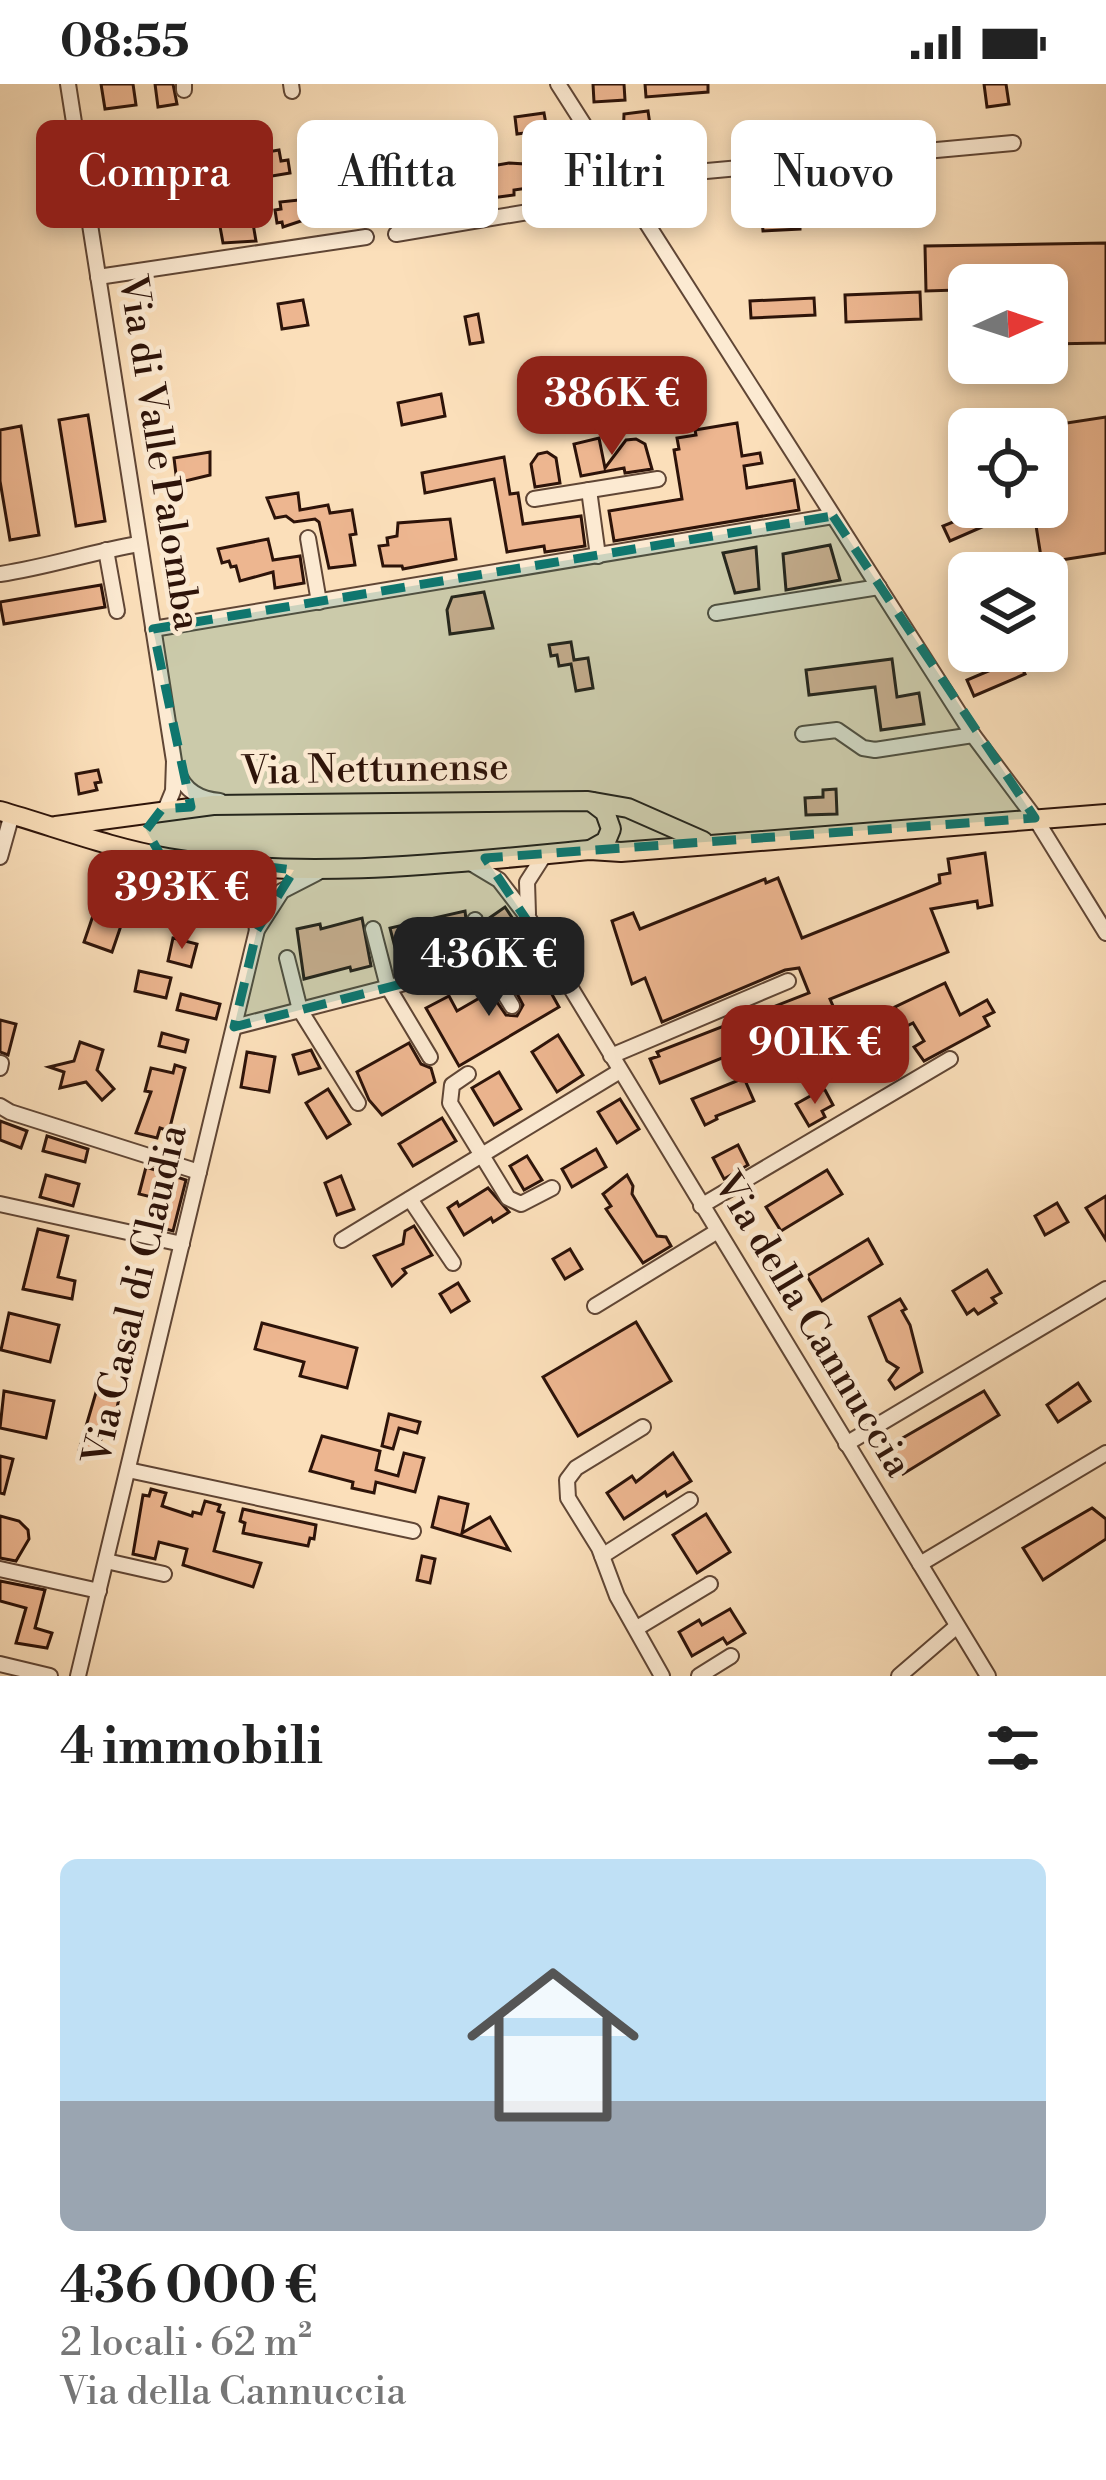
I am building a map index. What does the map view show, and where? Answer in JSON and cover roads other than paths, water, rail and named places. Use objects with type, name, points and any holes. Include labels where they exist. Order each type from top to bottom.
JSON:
[{"type":"main road","name":"Via Nettunense","points":[[51,826],[164,808],[244,803],[588,801],[628,808],[707,843]]},
{"type":"main road","points":[[588,801],[602,808],[611,825],[607,841],[590,850]]},
{"type":"main road","points":[[164,808],[150,820],[146,834],[156,852],[172,859]]},
{"type":"main road","name":"Via Nettunense","points":[[6,813],[100,844],[172,859],[334,867],[590,850],[621,852],[1106,814]]},
{"type":"street","name":"Via di Valle Palomba","points":[[68,84],[174,760],[172,791],[164,808]]},
{"type":"street","points":[[558,84],[581,120]]},
{"type":"street","points":[[707,171],[1013,143]]},
{"type":"street","points":[[396,234],[522,213]]},
{"type":"street","points":[[651,228],[833,517],[974,735],[1035,818],[1106,933]]},
{"type":"street","points":[[98,277],[366,237]]},
{"type":"street","points":[[534,500],[658,479]]},
{"type":"street","points":[[590,490],[598,556]]},
{"type":"street","points":[[153,629],[833,517]]},
{"type":"street","points":[[308,538],[319,602]]},
{"type":"street","points":[[0,574],[57,566],[82,554],[139,544]]},
{"type":"street","points":[[106,550],[116,611]]},
{"type":"street","points":[[716,613],[879,587]]},
{"type":"street","points":[[803,734],[837,730],[858,746],[874,750],[974,735]]},
{"type":"street","points":[[174,760],[183,783],[197,796],[244,803]]},
{"type":"street","points":[[0,857],[6,813]]},
{"type":"street","points":[[529,919],[527,882],[545,854]]},
{"type":"street","name":"Via della Cannuccia","points":[[464,860],[500,880],[529,919],[988,1676]]},
{"type":"street","points":[[212,863],[246,890],[257,930]]},
{"type":"street","name":"Via Casal di Claudia","points":[[78,1676],[257,930],[282,891],[334,867]]},
{"type":"street","points":[[475,920],[485,962],[512,1006]]},
{"type":"street","points":[[373,929],[388,987],[430,1057]]},
{"type":"street","points":[[234,1027],[545,946]]},
{"type":"street","points":[[287,958],[300,1010],[358,1103]]},
{"type":"street","points":[[610,1056],[788,981]]},
{"type":"street","points":[[701,1206],[950,1059]]},
{"type":"street","points":[[343,1240],[620,1071]]},
{"type":"street","points":[[468,1074],[452,1085],[449,1095],[513,1203],[526,1203],[552,1188]]},
{"type":"street","points":[[0,1106],[199,1172]]},
{"type":"street","points":[[410,1199],[453,1263]]},
{"type":"street","points":[[0,1204],[182,1244]]},
{"type":"street","points":[[595,1306],[716,1232]]},
{"type":"street","points":[[846,1444],[1106,1289]]},
{"type":"street","points":[[643,1427],[576,1468],[567,1480],[568,1498],[602,1556],[644,1650],[662,1676]]},
{"type":"street","points":[[920,1564],[1106,1454]]},
{"type":"street","points":[[128,1470],[412,1531]]},
{"type":"street","points":[[602,1556],[690,1500]]},
{"type":"street","points":[[106,1561],[164,1574]]},
{"type":"street","points":[[0,1569],[99,1591]]},
{"type":"street","points":[[637,1628],[710,1584]]},
{"type":"street","points":[[899,1676],[957,1626]]},
{"type":"street","points":[[699,1676],[731,1656]]},
{"type":"street","points":[[0,1664],[50,1676]]}]
